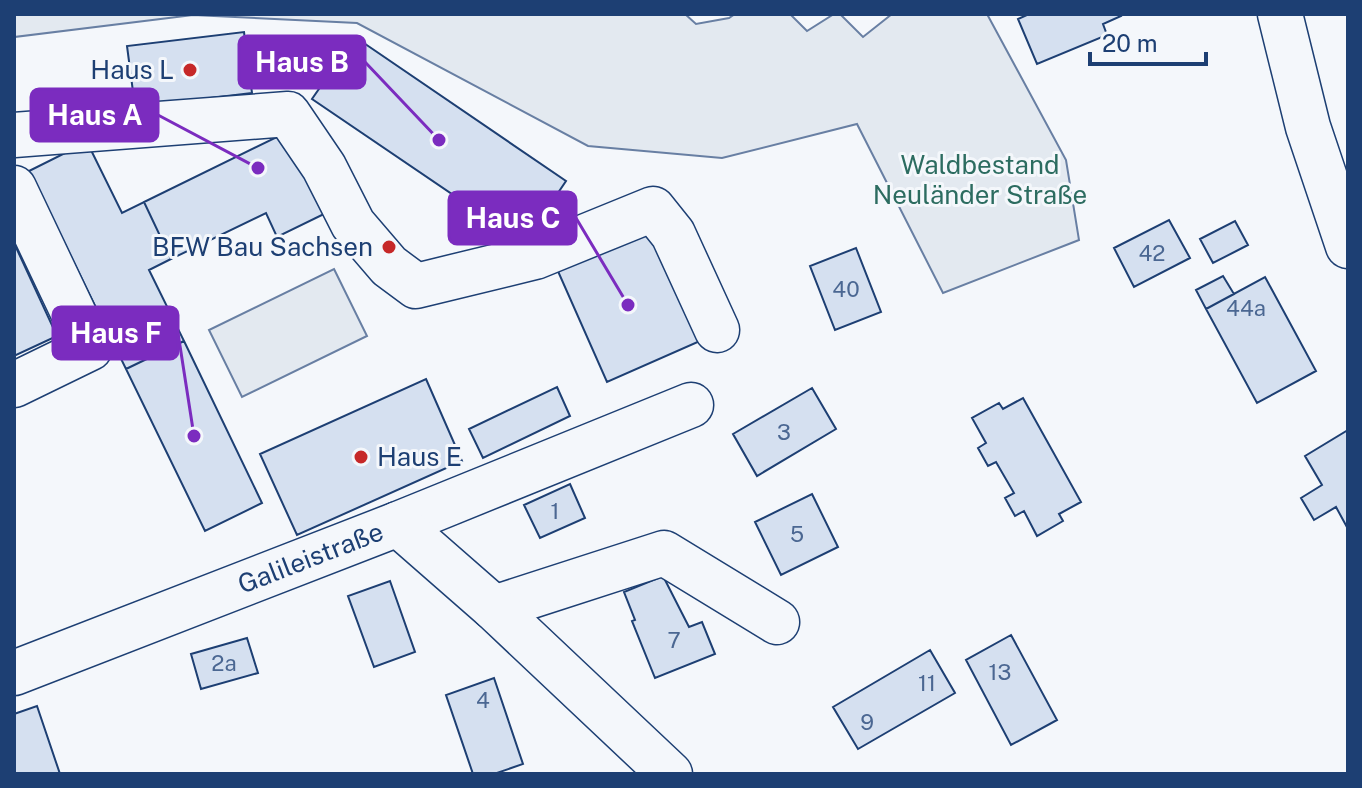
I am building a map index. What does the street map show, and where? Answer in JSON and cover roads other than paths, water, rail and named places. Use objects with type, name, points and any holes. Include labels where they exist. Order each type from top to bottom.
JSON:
[{"type":"street","points":[[1280,14],[1308,127],[1348,246]]},
{"type":"street","points":[[14,135],[288,114],[324,167],[353,224],[389,266],[416,286],[535,257],[653,209],[673,234],[717,330]]},
{"type":"street","points":[[14,188],[90,348],[14,385]]},
{"type":"street","points":[[398,524],[691,405]]},
{"type":"street","name":"Galileistraße","points":[[14,673],[398,524],[494,608],[670,774]]},
{"type":"street","points":[[494,608],[664,553],[777,622]]},
{"type":"place","name":"Haus L","points":[[190,70]]},
{"type":"place","name":"Haus B","points":[[439,140]]},
{"type":"place","name":"Haus A","points":[[258,168]]},
{"type":"place","name":"BFW Bau Sachsen","points":[[389,247]]},
{"type":"place","name":"Haus C","points":[[628,305]]},
{"type":"place","name":"Haus F","points":[[194,436]]},
{"type":"place","name":"Haus E","points":[[361,457]]},
{"type":"park label","name":"Waldbestand Neuländer Straße","points":[[980,180]]}]
